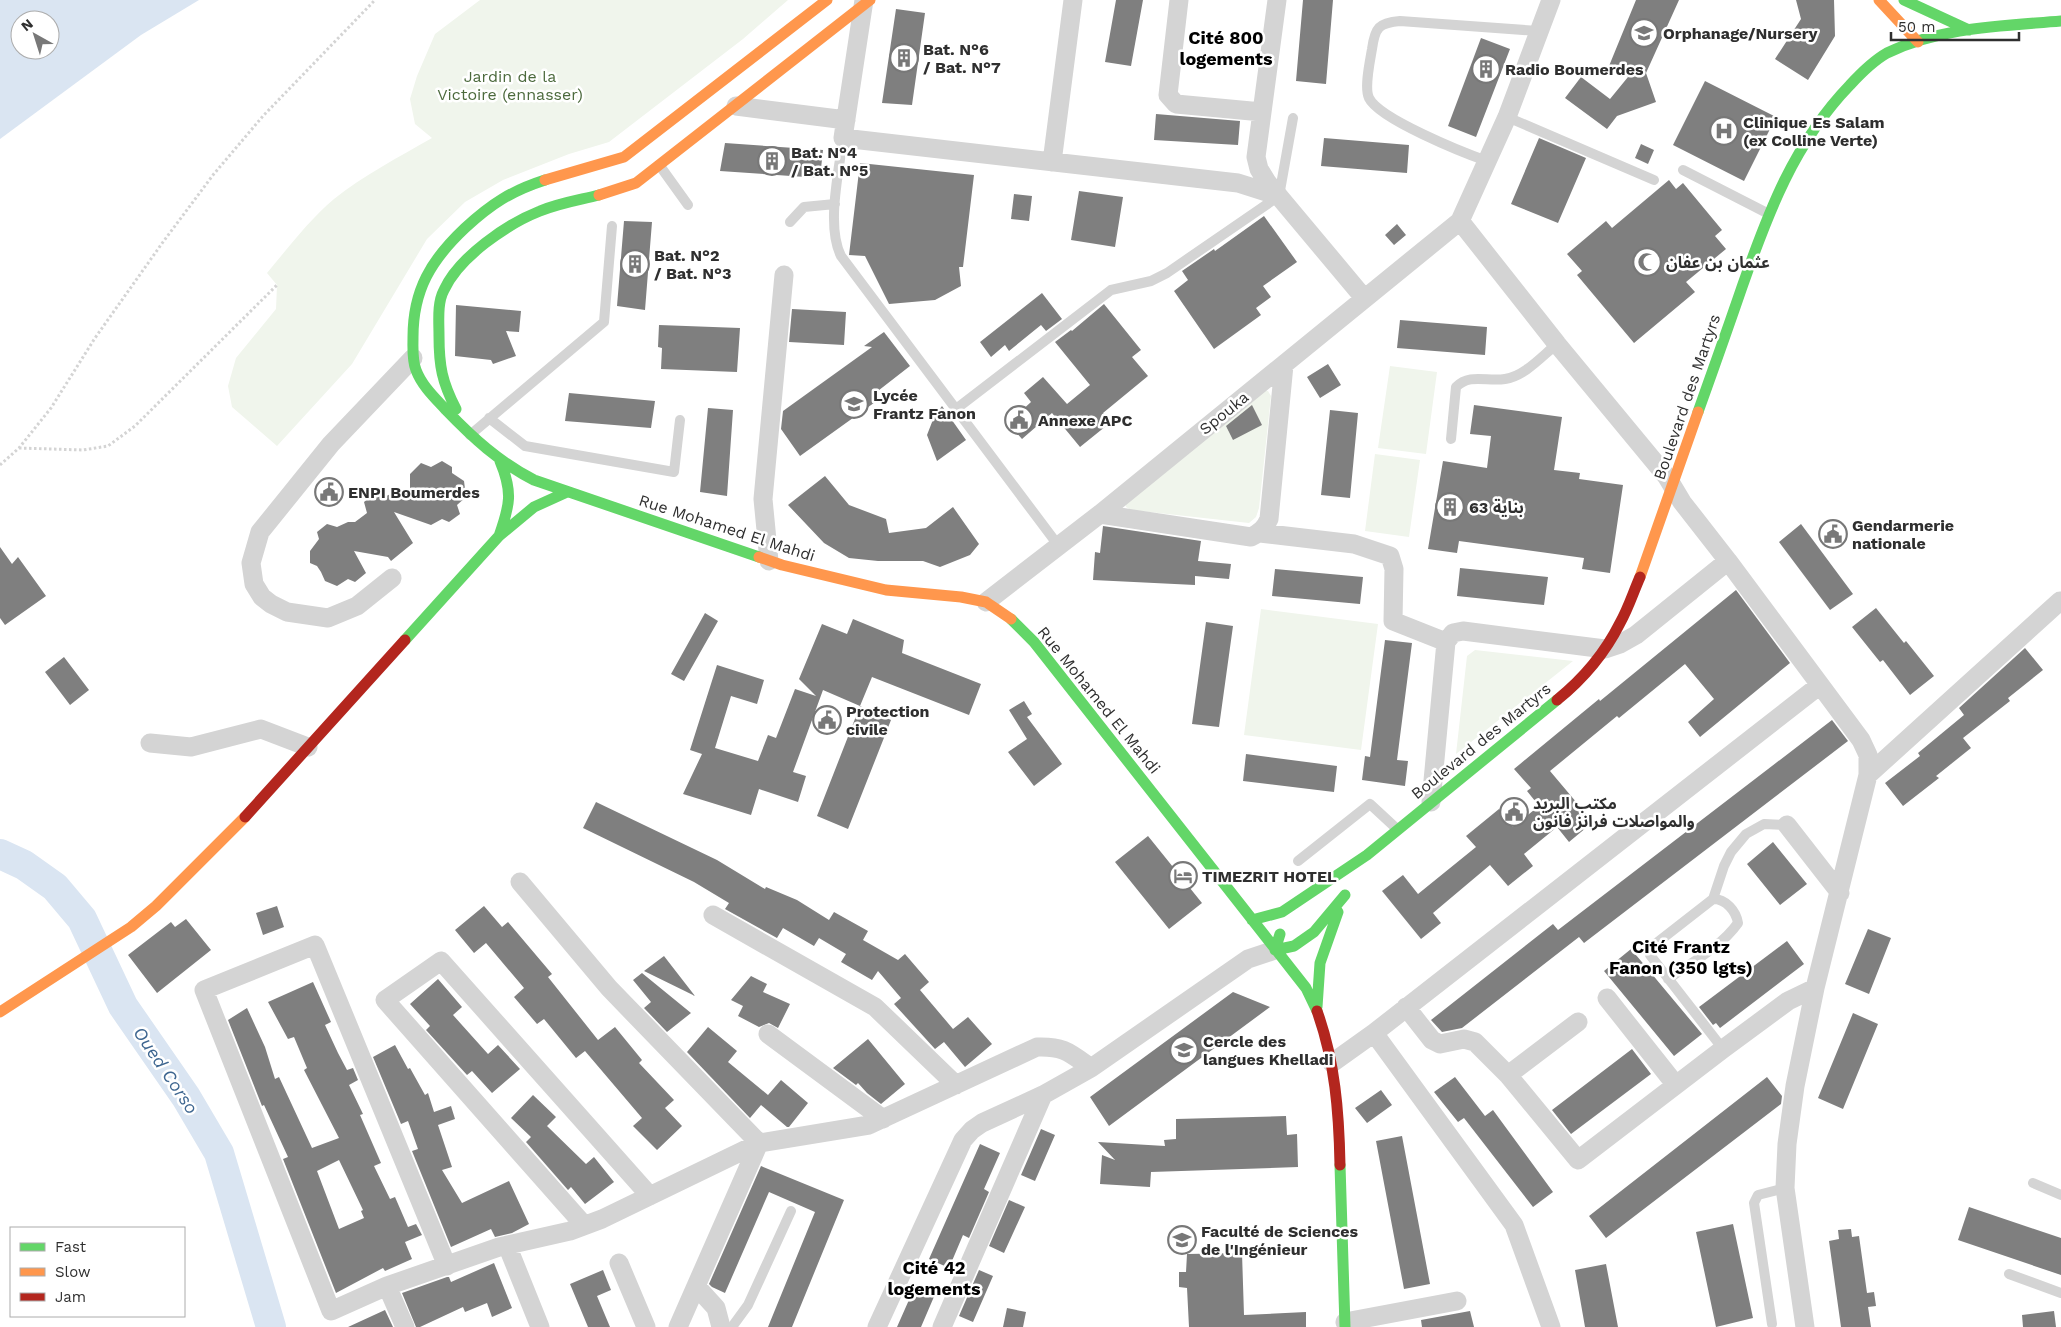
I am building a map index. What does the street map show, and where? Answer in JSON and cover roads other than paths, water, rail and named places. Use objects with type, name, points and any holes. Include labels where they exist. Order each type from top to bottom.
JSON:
[{"type":"main road","points":[[469,435],[429,390],[418,373],[414,358],[412,330],[416,298],[427,271],[446,244],[499,199],[530,185],[602,166],[624,156],[827,0]]},
{"type":"main road","points":[[1878,0],[1918,42]]},
{"type":"main road","points":[[1904,0],[1969,30]]},
{"type":"main road","points":[[469,435],[444,386],[441,368],[440,308],[443,292],[450,279],[465,262],[509,227],[525,217],[543,210],[620,190],[636,183],[866,2]]},
{"type":"main road","name":"Boulevard des Martyrs","points":[[1326,882],[1367,854],[1574,686],[1605,649],[1620,624],[1640,577],[1768,214],[1807,137],[1838,96],[1864,71],[1886,54],[1918,42],[1969,30],[2061,21]]},
{"type":"main road","name":"Rue Mohamed El Mahdi","points":[[469,435],[500,461],[534,480],[769,561],[886,590],[961,597],[986,602],[1010,618],[1034,642],[1306,988],[1317,1007],[1332,1063],[1339,1127],[1345,1324]]},
{"type":"main road","points":[[499,536],[508,511],[511,490],[500,461]]},
{"type":"main road","points":[[0,1012],[43,986],[131,927],[156,906],[229,835],[499,536],[534,508],[567,492]]},
{"type":"main road","points":[[1317,1007],[1320,963],[1328,935],[1367,854]]},
{"type":"main road","points":[[1252,920],[1282,912],[1326,882]]},
{"type":"main road","points":[[1326,882],[1289,922],[1279,936],[1276,950],[1294,946],[1314,932],[1350,887]]},
{"type":"street","points":[[1052,162],[1073,0]]},
{"type":"street","points":[[1179,0],[1168,95],[1176,104],[1262,112]]},
{"type":"street","points":[[1277,0],[1256,157],[1258,169],[1364,298]]},
{"type":"street","points":[[1551,0],[1507,116],[1460,221],[1557,344],[1654,461],[1861,740],[1868,755],[1868,776],[1815,988],[1795,1086],[1787,1144],[1785,1188],[1806,1327]]},
{"type":"street","points":[[845,129],[866,2]]},
{"type":"street","points":[[736,106],[845,129],[1052,162],[1238,184],[1279,196]]},
{"type":"street","name":"Spouka","points":[[986,602],[1100,514],[1460,221]]},
{"type":"street","points":[[769,561],[763,499],[784,274]]},
{"type":"street","points":[[392,578],[358,606],[328,618],[287,612],[271,604],[262,596],[254,584],[251,563],[260,532],[331,444],[414,358]]},
{"type":"street","points":[[1100,514],[1251,537],[1260,533],[1269,518],[1284,365]]},
{"type":"street","points":[[1260,533],[1354,544],[1390,556],[1394,569],[1393,621],[1446,642]]},
{"type":"street","points":[[1431,802],[1446,642],[1453,633],[1462,631],[1605,649],[1636,636],[1728,561]]},
{"type":"street","points":[[1868,776],[2060,601]]},
{"type":"street","points":[[1332,1063],[1374,1033],[1820,685]]},
{"type":"street","points":[[150,743],[191,747],[261,728],[308,747]]},
{"type":"street","points":[[1787,825],[1840,893]]},
{"type":"street","points":[[520,882],[609,988],[759,1143]]},
{"type":"street","points":[[713,915],[875,1006],[956,1085]]},
{"type":"street","points":[[447,1266],[315,945],[204,990],[331,1311],[387,1286],[447,1266],[507,1245],[570,1231],[650,1196],[759,1143],[869,1125],[1037,1047],[1054,1046],[1069,1052],[1090,1068]]},
{"type":"street","points":[[878,1327],[963,1140],[972,1130],[982,1123],[1043,1095],[1090,1068],[1248,959],[1276,950]]},
{"type":"street","points":[[584,1225],[385,1000],[441,961],[650,1196]]},
{"type":"street","points":[[1406,1007],[1432,1040],[1440,1044],[1464,1040],[1476,1042],[1508,1075],[1578,1160],[1723,1049],[1788,1002],[1815,988]]},
{"type":"street","points":[[1607,998],[1675,1084]]},
{"type":"street","points":[[1508,1075],[1578,1022]]},
{"type":"street","points":[[1374,1033],[1514,1225],[1551,1327]]},
{"type":"street","points":[[768,1034],[883,1119]]},
{"type":"street","points":[[942,1327],[1043,1095]]},
{"type":"street","points":[[678,1327],[759,1143]]},
{"type":"street","points":[[507,1245],[540,1327]]},
{"type":"street","points":[[619,1263],[646,1327]]},
{"type":"street","points":[[387,1286],[405,1327]]},
{"type":"street","points":[[696,1286],[716,1308],[721,1327]]},
{"type":"street","points":[[1345,1324],[1457,1301]]},
{"type":"lane","points":[[1487,161],[1449,148],[1410,128],[1369,99],[1367,90],[1374,34],[1384,23],[1400,21],[1538,31]]},
{"type":"lane","points":[[1507,116],[1654,180]]},
{"type":"lane","points":[[956,409],[1111,290],[1151,281],[1167,273],[1279,196],[1293,118]]},
{"type":"lane","points":[[845,129],[834,218],[835,244],[841,256],[1058,545]]},
{"type":"lane","points":[[660,166],[688,205]]},
{"type":"lane","points":[[1682,170],[1768,214]]},
{"type":"lane","points":[[790,222],[804,207],[835,204]]},
{"type":"lane","points":[[469,435],[604,322],[612,226]]},
{"type":"lane","points":[[1451,439],[1456,387],[1461,381],[1468,378],[1505,379],[1513,376],[1524,371],[1557,344]]},
{"type":"lane","points":[[489,418],[525,446],[674,472],[680,420]]},
{"type":"lane","points":[[1298,860],[1370,804],[1397,830]]},
{"type":"lane","points":[[1723,1049],[1650,955],[1651,950],[1654,945],[1713,899],[1724,866],[1731,852],[1746,834],[1764,824],[1787,825]]},
{"type":"lane","points":[[1668,979],[1710,950],[1731,933],[1738,923],[1738,918],[1726,902],[1720,899],[1713,899]]},
{"type":"lane","points":[[2033,1182],[2061,1195]]},
{"type":"lane","points":[[1772,1324],[1754,1203],[1758,1195],[1785,1188]]},
{"type":"lane","points":[[732,1327],[748,1305],[791,1211]]},
{"type":"lane","points":[[2010,1274],[2061,1293]]},
{"type":"waterway","name":"Oued Corso","points":[[0,854],[24,865],[55,887],[82,919],[123,1006],[186,1097],[219,1153],[271,1327]]},
{"type":"place","name":"Orphanage/Nursery","points":[[1644,33]]},
{"type":"place","name":"Bat. N°6 / Bat. N°7","points":[[904,58]]},
{"type":"place","name":"Radio Boumerdes","points":[[1486,69]]},
{"type":"place","name":"Clinique Es Salam (ex Colline Verte)","points":[[1724,131]]},
{"type":"place","name":"Bat. N°4 / Bat. N°5","points":[[772,161]]},
{"type":"place","name":"عثمان بن عفان","points":[[1647,262]]},
{"type":"place","name":"Bat. N°2 / Bat. N°3","points":[[635,264]]},
{"type":"place","name":"Lycée Frantz Fanon","points":[[854,404]]},
{"type":"place","name":"Annexe APC","points":[[1019,420]]},
{"type":"place","name":"ENPI Boumerdes","points":[[329,492]]},
{"type":"place","name":"بناية 63","points":[[1450,507]]},
{"type":"place","name":"Gendarmerie nationale","points":[[1833,534]]},
{"type":"place","name":"Protection civile","points":[[827,720]]},
{"type":"place","name":"مكتب البريد والمواصلات فرانز فانون","points":[[1514,812]]},
{"type":"place","name":"TIMEZRIT HOTEL","points":[[1183,876]]},
{"type":"place","name":"Cercle des langues Khelladi","points":[[1184,1050]]},
{"type":"place","name":"Faculté de Sciences de l'Ingénieur","points":[[1182,1240]]},
{"type":"district","name":"Cité 800 logements","points":[[1226,47]]},
{"type":"district","name":"Cité Frantz Fanon (350 lgts)","points":[[1681,956]]},
{"type":"district","name":"Cité 42 logements","points":[[934,1277]]},
{"type":"park label","name":"Jardin de la Victoire (ennasser)","points":[[510,85]]}]
